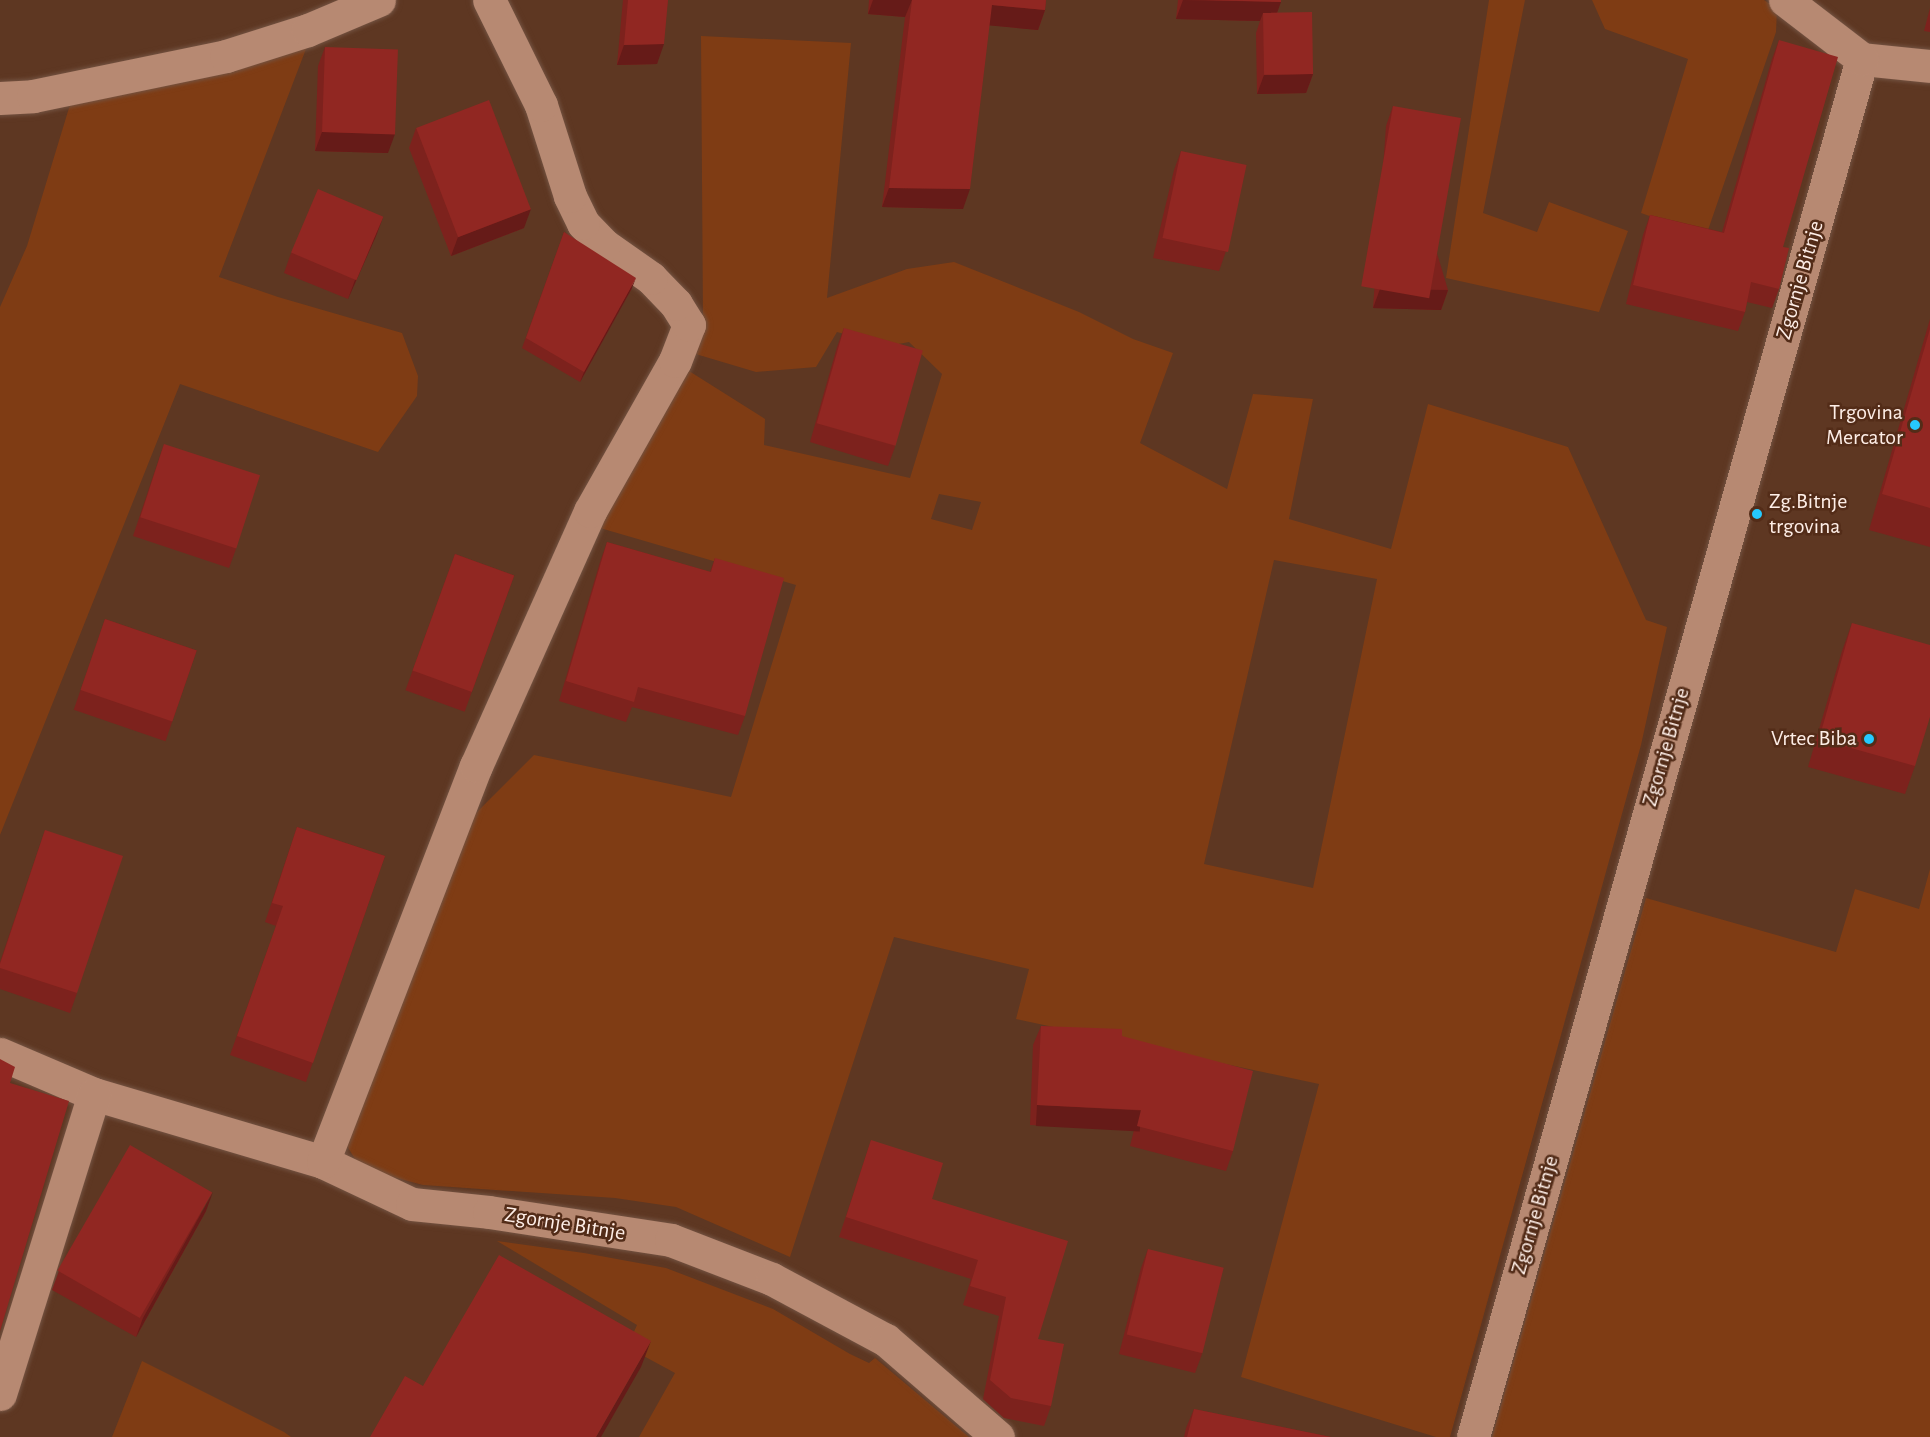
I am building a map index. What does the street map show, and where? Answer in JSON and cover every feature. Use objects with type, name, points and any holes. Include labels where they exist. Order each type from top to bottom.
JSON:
[{"type":"street","points":[[0,98],[33,96],[226,56],[308,30],[379,0]]},
{"type":"street","points":[[324,1162],[476,766],[590,511],[675,361],[688,325],[676,304],[651,278],[604,245],[583,223],[570,196],[541,105],[489,0]]},
{"type":"street","points":[[1785,0],[1862,58],[1930,66]]},
{"type":"street","name":"Zgornje Bitnje","points":[[1473,1437],[1862,58]]},
{"type":"street","name":"Zgornje Bitnje","points":[[0,1054],[94,1094],[324,1162],[412,1204],[489,1212],[671,1240],[772,1279],[886,1340],[998,1437]]},
{"type":"street","points":[[0,1394],[94,1094]]},
{"type":"shaded area","points":[[1489,0],[1525,0],[1483,213],[1537,232],[1549,202],[1628,231],[1599,312],[1446,278]]},
{"type":"shaded area","points":[[1592,0],[1764,0],[1777,9],[1776,32],[1706,236],[1641,213],[1688,59],[1605,29]]},
{"type":"shaded area","points":[[701,36],[851,43],[827,298],[907,269],[954,262],[1079,312],[1133,339],[1173,353],[1140,443],[1227,489],[1253,394],[1313,399],[1289,519],[1391,549],[1428,404],[1568,447],[1646,620],[1667,627],[1641,745],[1450,1437],[1436,1437],[1241,1377],[1319,1084],[1016,1019],[1029,969],[894,937],[790,1257],[676,1207],[615,1198],[423,1185],[385,1175],[358,1164],[347,1146],[352,1122],[471,818],[534,755],[731,797],[796,585],[600,528],[609,504],[689,371],[765,419],[764,445],[910,478],[942,374],[909,342],[888,346],[837,332],[816,367],[756,372],[689,352],[703,320]],"holes":[[[939,494],[981,502],[972,530],[931,519]],[[1274,560],[1377,579],[1313,888],[1204,864]]]},
{"type":"shaded area","points":[[309,41],[219,277],[278,297],[402,333],[418,376],[417,396],[378,452],[180,384],[0,835],[0,307],[27,246],[72,98]]},
{"type":"shaded area","points":[[1930,869],[1930,1437],[1492,1437],[1646,898],[1836,952],[1855,889],[1919,909]]},
{"type":"shaded area","points":[[497,1241],[584,1253],[666,1268],[773,1309],[850,1354],[869,1363],[875,1358],[969,1437],[639,1437],[675,1373],[627,1347],[637,1325]]},
{"type":"shaded area","points":[[142,1361],[284,1432],[291,1437],[112,1437]]},
{"type":"building","points":[[628,0],[668,0],[664,44],[624,45]]},
{"type":"building","points":[[912,0],[1046,0],[1045,10],[992,5],[970,189],[889,188]]},
{"type":"building","points":[[1204,0],[1281,0],[1281,2]]},
{"type":"building","points":[[1312,12],[1313,74],[1264,75],[1263,13]]},
{"type":"building","points":[[1779,40],[1838,57],[1783,247],[1789,248],[1779,289],[1751,282],[1745,312],[1633,285],[1650,215],[1724,233]]},
{"type":"building","points":[[325,47],[398,50],[395,134],[322,132]]},
{"type":"building","points":[[489,100],[531,209],[458,237],[416,128]]},
{"type":"building","points":[[1393,106],[1461,118],[1429,298],[1361,286]]},
{"type":"building","points":[[1181,151],[1247,165],[1228,252],[1162,238]]},
{"type":"building","points":[[318,189],[383,217],[356,280],[291,253]]},
{"type":"building","points":[[564,232],[636,278],[584,372],[526,338]]},
{"type":"building","points":[[844,328],[923,351],[896,446],[817,423]]},
{"type":"building","name":"Trgovina Mercator","points":[[1930,329],[1930,508],[1882,494]]},
{"type":"building","points":[[164,444],[260,475],[236,548],[140,517]]},
{"type":"building","points":[[607,542],[711,572],[715,558],[784,578],[745,716],[638,687],[634,702],[566,681]]},
{"type":"building","points":[[455,554],[514,576],[472,692],[413,671]]},
{"type":"building","points":[[105,619],[197,651],[172,721],[81,690]]},
{"type":"building","name":"Vrtec Biba","points":[[1852,623],[1930,645],[1930,717],[1915,766],[1819,739]]},
{"type":"building","points":[[297,827],[385,856],[313,1063],[237,1036],[283,906],[272,903]]},
{"type":"building","points":[[45,830],[123,856],[77,993],[0,968]]},
{"type":"building","points":[[1041,1026],[1122,1029],[1122,1036],[1253,1071],[1233,1151],[1137,1126],[1141,1110],[1037,1105]]},
{"type":"building","points":[[0,1059],[15,1067],[10,1083],[69,1101],[0,1331]]},
{"type":"building","points":[[871,1140],[943,1163],[932,1199],[1068,1241],[1038,1339],[1064,1344],[1051,1406],[1011,1398],[990,1380],[1006,1297],[970,1286],[978,1260],[846,1217]]},
{"type":"building","points":[[130,1145],[212,1192],[140,1318],[58,1271]]},
{"type":"building","points":[[1148,1249],[1224,1268],[1202,1353],[1127,1334]]},
{"type":"building","points":[[499,1255],[651,1341],[596,1437],[370,1437],[405,1376],[423,1386]]},
{"type":"building","points":[[1194,1409],[1321,1435],[1331,1437],[1187,1437]]},
{"type":"place","name":"Trgovina Mercator","points":[[1915,425]]},
{"type":"place","name":"Zg.Bitnje trgovina","points":[[1757,514]]},
{"type":"place","name":"Vrtec Biba","points":[[1869,739]]}]
